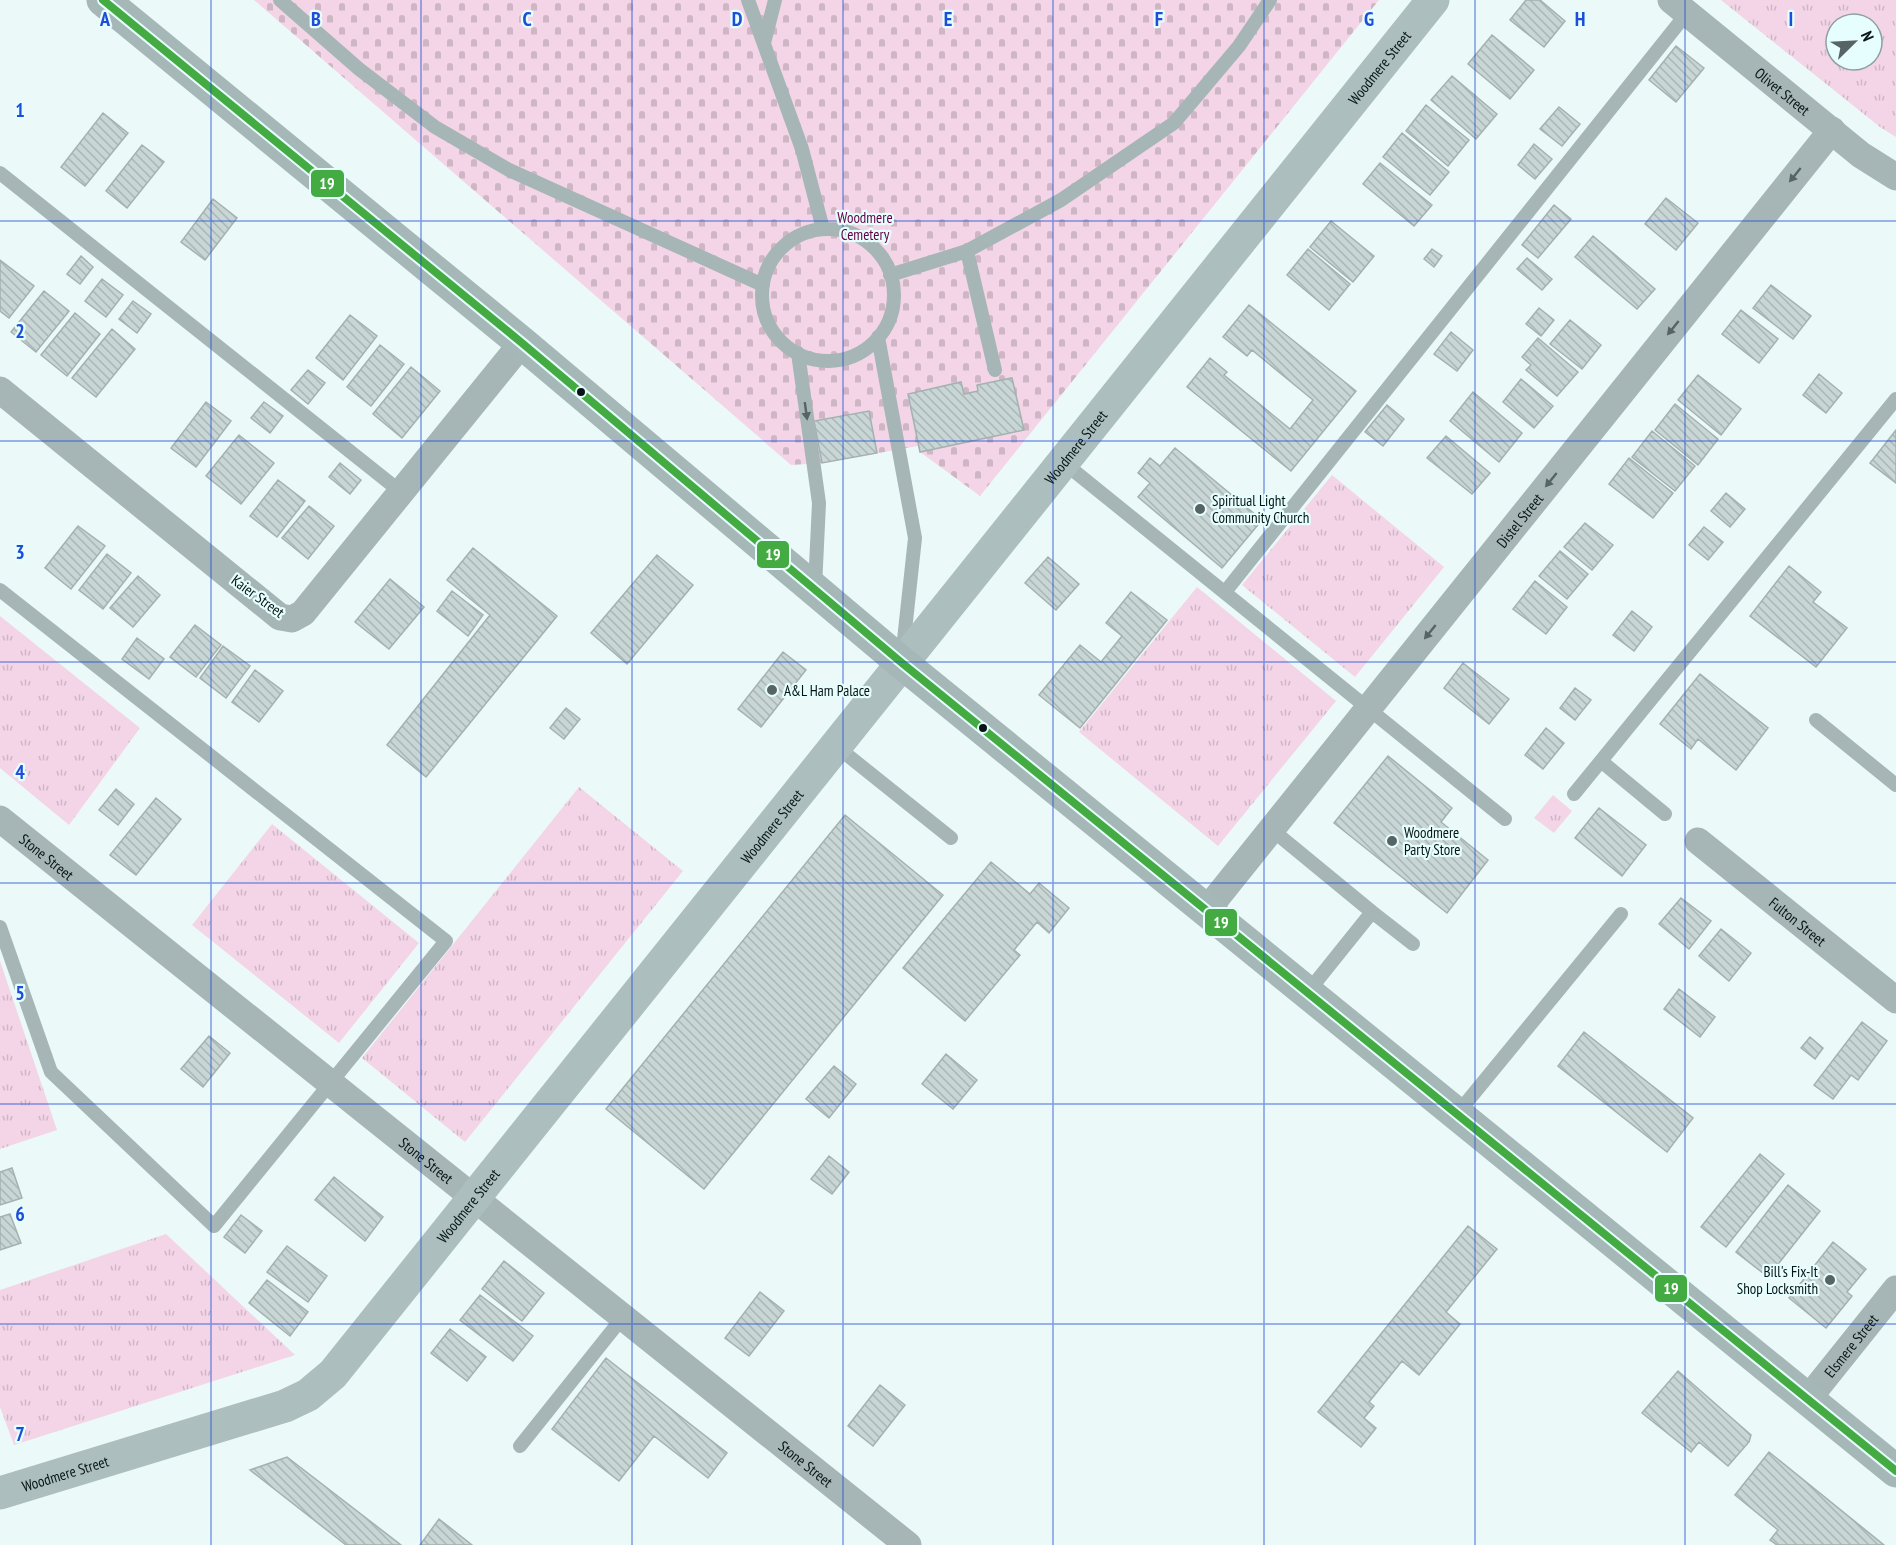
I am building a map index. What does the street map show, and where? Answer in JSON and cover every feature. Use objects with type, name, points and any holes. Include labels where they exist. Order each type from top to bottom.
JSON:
[{"type":"main road","points":[[104,0],[522,343],[902,663],[1896,1471]]},
{"type":"street","name":"Woodmere Street","points":[[0,1493],[285,1406],[308,1395],[333,1374],[1433,0]]},
{"type":"street","name":"Olivet Street","points":[[1679,6],[1861,155],[1896,177]]},
{"type":"street","name":"Distel Street","points":[[1206,911],[1832,130]]},
{"type":"street","name":"Kaier Street","points":[[0,390],[280,617],[292,619],[303,613],[522,343]]},
{"type":"street","name":"Stone Street","points":[[0,819],[908,1545]]},
{"type":"street","name":"Fulton Street","points":[[1698,841],[1896,1000]]},
{"type":"street","name":"Elsmere Street","points":[[1807,1400],[1896,1289]]},
{"type":"lane","points":[[280,0],[359,69],[435,127],[520,175],[763,285]]},
{"type":"lane","points":[[748,0],[802,149],[823,229]]},
{"type":"lane","points":[[764,43],[775,0]]},
{"type":"lane","points":[[890,275],[967,251],[1061,200],[1174,123],[1239,46],[1270,0]]},
{"type":"lane","points":[[1225,592],[1679,6]]},
{"type":"lane","points":[[0,173],[401,492]]},
{"type":"lane","points":[[823,229],[835,229],[856,235],[874,248],[887,266],[894,287],[893,309],[885,330],[870,346],[852,357],[830,362],[809,359],[798,354],[774,334],[764,314],[765,271],[777,253],[792,238],[813,230],[823,229]]},
{"type":"lane","points":[[967,251],[995,370]]},
{"type":"lane","points":[[878,337],[915,538],[902,663]]},
{"type":"lane","points":[[798,354],[819,503],[815,590]]},
{"type":"lane","points":[[1574,794],[1896,399]]},
{"type":"lane","points":[[1063,462],[1505,819]]},
{"type":"lane","points":[[0,590],[446,941],[214,1226],[51,1072],[0,927]]},
{"type":"lane","points":[[1816,720],[1896,785]]},
{"type":"lane","points":[[836,746],[951,838]]},
{"type":"lane","points":[[1601,761],[1665,814]]},
{"type":"lane","points":[[1271,829],[1413,944]]},
{"type":"lane","points":[[1307,993],[1372,912]]},
{"type":"lane","points":[[1456,1115],[1621,914]]},
{"type":"lane","points":[[520,1446],[623,1317]]},
{"type":"green space","name":"Woodmere Cemetery","points":[[254,0],[1379,0],[980,496],[920,452],[918,446],[822,463],[791,465]]},
{"type":"green space","points":[[1721,0],[1896,0],[1896,137],[1880,127]]},
{"type":"green space","points":[[1332,475],[1444,567],[1355,677],[1242,585]]},
{"type":"green space","points":[[1197,587],[1336,701],[1218,846],[1079,732]]},
{"type":"green space","points":[[0,616],[140,728],[69,825],[0,768]]},
{"type":"green space","points":[[579,787],[683,871],[465,1142],[362,1058]]},
{"type":"green space","points":[[1553,795],[1572,811],[1554,833],[1534,818]]},
{"type":"green space","points":[[272,824],[419,943],[339,1043],[192,925]]},
{"type":"green space","points":[[0,961],[57,1130],[0,1149]]},
{"type":"green space","points":[[166,1234],[295,1355],[14,1445],[0,1407],[0,1290]]},
{"type":"building","points":[[1526,0],[1540,0],[1565,21],[1544,47],[1510,20]]},
{"type":"building","points":[[1492,35],[1534,70],[1510,99],[1468,64]]},
{"type":"building","points":[[1676,46],[1704,68],[1676,102],[1649,80]]},
{"type":"building","points":[[1452,76],[1497,114],[1476,139],[1431,100]]},
{"type":"building","points":[[1426,105],[1469,140],[1448,166],[1406,131]]},
{"type":"building","points":[[1559,107],[1580,124],[1562,146],[1540,129]]},
{"type":"building","points":[[103,113],[128,133],[85,186],[61,167]]},
{"type":"building","points":[[1402,133],[1449,172],[1430,195],[1383,157]]},
{"type":"building","points":[[1534,144],[1552,159],[1535,179],[1518,165]]},
{"type":"building","points":[[142,145],[164,162],[127,208],[106,191]]},
{"type":"building","points":[[1380,163],[1432,205],[1414,226],[1363,184]]},
{"type":"building","points":[[1666,198],[1698,223],[1676,250],[1645,224]]},
{"type":"building","points":[[213,199],[237,218],[205,260],[181,242]]},
{"type":"building","points":[[1554,205],[1571,219],[1538,258],[1522,245]]},
{"type":"building","points":[[1331,221],[1374,256],[1353,282],[1310,247]]},
{"type":"building","points":[[1593,236],[1655,289],[1637,309],[1575,257]]},
{"type":"building","points":[[1308,249],[1350,284],[1329,310],[1287,275]]},
{"type":"building","points":[[1432,249],[1442,256],[1434,267],[1424,259]]},
{"type":"building","points":[[81,256],[93,267],[80,284],[67,274]]},
{"type":"building","points":[[1527,258],[1552,279],[1542,290],[1517,269]]},
{"type":"building","points":[[0,260],[34,286],[9,318],[0,311]]},
{"type":"building","points":[[102,279],[123,295],[106,317],[85,301]]},
{"type":"building","points":[[1771,285],[1811,316],[1793,339],[1753,308]]},
{"type":"building","points":[[44,291],[69,311],[36,352],[11,332]]},
{"type":"building","points":[[133,301],[151,314],[137,333],[119,319]]},
{"type":"building","points":[[1249,305],[1356,391],[1291,471],[1187,387],[1210,358],[1227,372],[1224,375],[1290,429],[1313,400],[1252,350],[1247,356],[1223,337]]},
{"type":"building","points":[[1539,308],[1554,320],[1541,336],[1526,324]]},
{"type":"building","points":[[1741,310],[1778,339],[1759,363],[1722,334]]},
{"type":"building","points":[[75,313],[100,334],[67,376],[41,355]]},
{"type":"building","points":[[350,315],[377,336],[343,380],[316,358]]},
{"type":"building","points":[[1570,320],[1601,345],[1582,369],[1550,344]]},
{"type":"building","points":[[112,329],[135,349],[96,397],[72,378]]},
{"type":"building","points":[[1451,332],[1473,350],[1457,371],[1434,354]]},
{"type":"building","points":[[1538,338],[1578,372],[1557,396],[1526,370],[1531,365],[1522,357]]},
{"type":"building","points":[[380,345],[404,364],[371,406],[347,387]]},
{"type":"building","points":[[411,367],[440,391],[402,438],[373,414]]},
{"type":"building","points":[[308,370],[325,383],[308,404],[291,390]]},
{"type":"building","points":[[1819,374],[1842,393],[1826,413],[1803,395]]},
{"type":"building","points":[[1698,375],[1741,409],[1721,435],[1678,400]]},
{"type":"building","points":[[1012,378],[1024,430],[920,452],[908,394],[961,382],[964,394],[978,391],[977,385]]},
{"type":"building","points":[[1521,379],[1553,406],[1534,428],[1503,402]]},
{"type":"building","points":[[1473,392],[1522,433],[1499,462],[1450,421]]},
{"type":"building","points":[[206,402],[231,421],[196,467],[171,448]]},
{"type":"building","points":[[264,402],[283,416],[270,433],[251,418]]},
{"type":"building","points":[[1675,404],[1718,439],[1698,465],[1655,430]]},
{"type":"building","points":[[1387,405],[1404,419],[1383,446],[1365,432]]},
{"type":"building","points":[[869,411],[877,453],[822,463],[814,421]]},
{"type":"building","points":[[1896,430],[1896,483],[1870,463]]},
{"type":"building","points":[[1652,431],[1695,466],[1675,491],[1632,457]]},
{"type":"building","points":[[239,435],[274,463],[241,504],[206,476]]},
{"type":"building","points":[[1446,436],[1490,473],[1472,494],[1427,458]]},
{"type":"building","name":"Spiritual Light Community Church","points":[[1175,448],[1262,520],[1222,568],[1138,497],[1150,483],[1138,473],[1150,458],[1160,466]]},
{"type":"building","points":[[1629,458],[1673,493],[1653,518],[1609,484]]},
{"type":"building","points":[[340,463],[361,480],[350,494],[329,477]]},
{"type":"building","points":[[278,480],[305,501],[277,537],[250,516]]},
{"type":"building","points":[[1726,493],[1745,509],[1730,527],[1711,511]]},
{"type":"building","points":[[309,506],[334,526],[308,559],[282,538]]},
{"type":"building","points":[[1585,523],[1613,545],[1592,570],[1564,547]]},
{"type":"building","points":[[78,526],[105,546],[71,589],[45,568]]},
{"type":"building","points":[[1704,527],[1723,542],[1708,560],[1689,545]]},
{"type":"building","points":[[473,548],[557,616],[426,777],[387,745],[490,615],[447,580]]},
{"type":"building","points":[[1560,551],[1588,574],[1567,599],[1539,576]]},
{"type":"building","points":[[107,554],[131,573],[103,609],[79,590]]},
{"type":"building","points":[[657,555],[693,585],[627,664],[591,633]]},
{"type":"building","points":[[1048,557],[1079,584],[1056,610],[1025,583]]},
{"type":"building","points":[[1789,566],[1821,592],[1813,602],[1847,628],[1816,667],[1750,616]]},
{"type":"building","points":[[138,576],[160,595],[133,627],[110,608]]},
{"type":"building","points":[[390,579],[424,607],[389,649],[355,622]]},
{"type":"building","points":[[1535,581],[1567,607],[1546,634],[1513,609]]},
{"type":"building","points":[[452,591],[483,615],[468,636],[437,611]]},
{"type":"building","points":[[1131,592],[1167,620],[1080,728],[1039,695],[1080,645],[1101,662],[1122,636],[1106,623]]},
{"type":"building","points":[[1632,611],[1652,627],[1634,651],[1613,635]]},
{"type":"building","points":[[195,625],[221,645],[196,677],[170,657]]},
{"type":"building","points":[[137,638],[164,659],[149,679],[122,659]]},
{"type":"building","points":[[223,646],[250,666],[226,698],[200,678]]},
{"type":"building","name":"A&L Ham Palace","points":[[783,652],[806,670],[761,727],[738,709]]},
{"type":"building","points":[[1463,663],[1509,699],[1489,724],[1444,688]]},
{"type":"building","points":[[255,670],[283,691],[259,722],[232,702]]},
{"type":"building","points":[[1700,674],[1768,728],[1736,770],[1698,739],[1691,749],[1660,724]]},
{"type":"building","points":[[1575,688],[1591,700],[1575,720],[1560,708]]},
{"type":"building","points":[[566,708],[580,719],[564,739],[550,728]]},
{"type":"building","points":[[1546,728],[1564,743],[1543,769],[1525,755]]},
{"type":"building","points":[[1388,756],[1452,808],[1441,822],[1488,860],[1447,913],[1334,823]]},
{"type":"building","points":[[116,789],[134,804],[118,825],[99,810]]},
{"type":"building","points":[[156,798],[181,819],[136,875],[110,855]]},
{"type":"building","points":[[1599,808],[1646,845],[1622,876],[1575,838]]},
{"type":"building","points":[[845,815],[943,895],[704,1189],[606,1109]]},
{"type":"building","points":[[991,862],[1030,894],[1039,883],[1069,908],[1049,933],[1037,922],[1014,950],[1020,955],[965,1021],[903,968]]},
{"type":"building","points":[[1681,898],[1711,921],[1689,949],[1659,924]]},
{"type":"building","points":[[1721,929],[1751,953],[1729,981],[1699,956]]},
{"type":"building","points":[[1679,989],[1715,1017],[1700,1037],[1664,1009]]},
{"type":"building","points":[[1862,1022],[1887,1041],[1858,1080],[1851,1075],[1833,1099],[1814,1085]]},
{"type":"building","points":[[1584,1032],[1693,1118],[1667,1152],[1558,1066]]},
{"type":"building","points":[[209,1036],[230,1053],[203,1087],[181,1069]]},
{"type":"building","points":[[1810,1037],[1823,1048],[1815,1059],[1801,1048]]},
{"type":"building","points":[[946,1054],[977,1080],[953,1109],[922,1084]]},
{"type":"building","points":[[834,1066],[856,1084],[829,1118],[806,1099]]},
{"type":"building","points":[[1760,1154],[1784,1174],[1726,1247],[1701,1227]]},
{"type":"building","points":[[829,1156],[849,1172],[832,1194],[811,1179]]},
{"type":"building","points":[[12,1168],[22,1198],[0,1205],[0,1172]]},
{"type":"building","points":[[334,1177],[383,1217],[365,1241],[315,1200]]},
{"type":"building","points":[[1788,1185],[1820,1211],[1768,1277],[1736,1252]]},
{"type":"building","points":[[10,1214],[21,1243],[0,1250],[0,1217]]},
{"type":"building","points":[[241,1215],[262,1231],[245,1253],[224,1237]]},
{"type":"building","points":[[1468,1226],[1497,1249],[1446,1312],[1460,1324],[1419,1375],[1402,1361],[1369,1402],[1374,1406],[1364,1418],[1376,1428],[1361,1447],[1318,1412]]},
{"type":"building","name":"Bill's Fix-It Shop Locksmith","points":[[1833,1242],[1866,1269],[1847,1292],[1852,1296],[1826,1328],[1789,1298]]},
{"type":"building","points":[[287,1246],[327,1276],[308,1302],[267,1272]]},
{"type":"building","points":[[504,1261],[544,1293],[522,1321],[482,1289]]},
{"type":"building","points":[[267,1280],[308,1312],[290,1336],[249,1303]]},
{"type":"building","points":[[760,1292],[784,1311],[749,1356],[725,1338]]},
{"type":"building","points":[[480,1295],[533,1336],[513,1361],[460,1320]]},
{"type":"building","points":[[450,1329],[486,1357],[467,1381],[431,1353]]},
{"type":"building","points":[[606,1358],[727,1453],[708,1478],[654,1436],[619,1481],[552,1429]]},
{"type":"building","points":[[1678,1371],[1751,1435],[1749,1442],[1728,1466],[1699,1442],[1691,1452],[1642,1413]]},
{"type":"building","points":[[880,1385],[905,1405],[873,1446],[848,1426]]},
{"type":"building","points":[[1769,1452],[1884,1545],[1777,1545],[1770,1540],[1778,1530],[1735,1495]]},
{"type":"building","points":[[287,1457],[401,1545],[346,1545],[250,1470]]},
{"type":"building","points":[[439,1519],[472,1545],[420,1545]]},
{"type":"transit line","name":"19","points":[[103,0],[522,343],[902,663],[1896,1471]]},
{"type":"place","name":"Spiritual Light Community Church","points":[[1200,509]]},
{"type":"place","name":"A&L Ham Palace","points":[[772,690]]},
{"type":"place","name":"Woodmere Party Store","points":[[1392,841]]},
{"type":"place","name":"Bill's Fix-It Shop Locksmith","points":[[1830,1280]]}]
